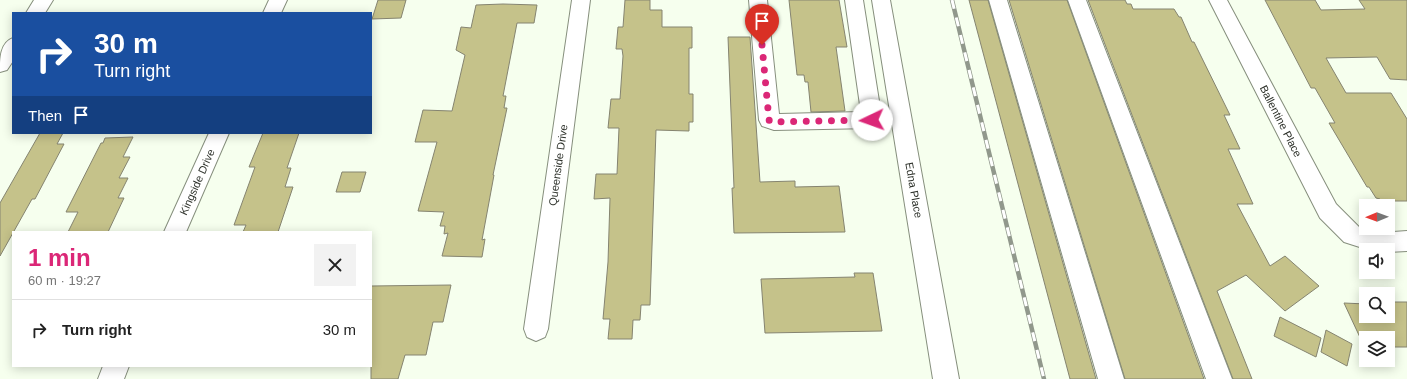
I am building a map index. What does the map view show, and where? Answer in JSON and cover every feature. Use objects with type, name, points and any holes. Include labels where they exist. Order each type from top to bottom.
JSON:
[{"type":"street","points":[[36,12],[44,0]]},
{"type":"street","points":[[272,12],[278,0]]},
{"type":"street","name":"Queenside Drive","points":[[536,329],[581,0]]},
{"type":"street","points":[[758,0],[769,120],[774,122],[872,120],[854,0]]},
{"type":"street","name":"Edna Place","points":[[881,0],[946,379]]},
{"type":"street","points":[[998,0],[1111,379]]},
{"type":"street","points":[[1077,0],[1220,379]]},
{"type":"street","name":"Ballentine Place","points":[[1218,0],[1328,212],[1352,235],[1379,243],[1407,241]]},
{"type":"street","points":[[0,65],[12,47]]},
{"type":"street","name":"Kingside Drive","points":[[176,231],[219,134]]},
{"type":"street","points":[[111,379],[116,367]]},
{"type":"building","points":[[378,0],[406,0],[401,18],[372,19]]},
{"type":"building","points":[[625,0],[650,0],[650,10],[662,10],[662,27],[692,27],[692,48],[689,48],[689,94],[693,94],[693,122],[689,122],[689,131],[656,130],[650,305],[641,305],[640,320],[633,320],[632,339],[608,339],[610,319],[603,319],[608,262],[610,198],[594,199],[596,174],[617,174],[619,128],[608,128],[611,99],[620,99],[623,56],[622,49],[616,49],[618,27],[623,27]]},
{"type":"building","points":[[789,0],[839,0],[847,47],[836,47],[845,111],[811,112],[808,82],[805,82],[804,75],[797,75]]},
{"type":"building","points":[[969,0],[988,0],[1096,379],[1070,379]]},
{"type":"building","points":[[1009,0],[1067,0],[1204,379],[1125,379]]},
{"type":"building","points":[[1088,0],[1125,0],[1127,4],[1131,4],[1133,9],[1174,9],[1179,17],[1181,17],[1192,42],[1194,42],[1230,115],[1224,115],[1240,149],[1228,149],[1253,204],[1237,204],[1270,266],[1285,256],[1319,286],[1285,311],[1246,275],[1217,291],[1252,379],[1233,379]]},
{"type":"building","points":[[1265,0],[1315,0],[1321,10],[1365,9],[1359,0],[1407,0],[1407,80],[1390,79],[1377,57],[1326,58],[1346,93],[1391,93],[1407,119],[1407,201],[1376,198],[1369,187],[1367,187],[1329,123],[1335,123],[1315,88],[1311,88]]},
{"type":"building","points":[[476,5],[537,5],[534,23],[517,23],[503,96],[506,96],[504,108],[507,108],[493,175],[482,240],[485,239],[482,257],[442,256],[448,233],[444,234],[445,226],[440,226],[444,212],[418,211],[437,142],[415,142],[423,110],[452,111],[465,55],[456,50],[461,27],[471,28]]},
{"type":"building","points":[[728,37],[750,37],[760,182],[795,181],[795,187],[839,186],[845,232],[734,233],[732,188],[734,188]]},
{"type":"building","points":[[39,134],[62,134],[57,144],[64,144],[35,199],[32,199],[14,231],[12,231],[12,235],[0,256],[0,203]]},
{"type":"building","points":[[263,134],[299,134],[287,168],[291,168],[285,187],[293,187],[278,231],[243,231],[246,225],[234,225],[255,167],[249,167]]},
{"type":"building","points":[[133,137],[123,157],[130,157],[119,178],[128,178],[118,198],[124,198],[108,231],[68,231],[78,212],[66,212],[101,143],[103,143],[105,138]]},
{"type":"building","points":[[342,172],[366,172],[360,192],[336,192]]},
{"type":"building","points":[[854,273],[873,273],[882,331],[765,333],[761,279],[855,277]]},
{"type":"building","points":[[451,285],[443,322],[433,322],[426,355],[405,355],[398,379],[371,379],[372,286]]},
{"type":"building","points":[[1395,302],[1407,302],[1407,347],[1395,347],[1395,331],[1359,331],[1359,335],[1344,303],[1359,304],[1359,323],[1395,323]]},
{"type":"building","points":[[1280,317],[1321,338],[1316,357],[1274,336]]},
{"type":"building","points":[[1326,330],[1352,344],[1347,366],[1321,352]]},
{"type":"railway","points":[[952,0],[1044,379]]},
{"type":"route","points":[[762,45],[769,120],[771,122],[872,120]]}]
